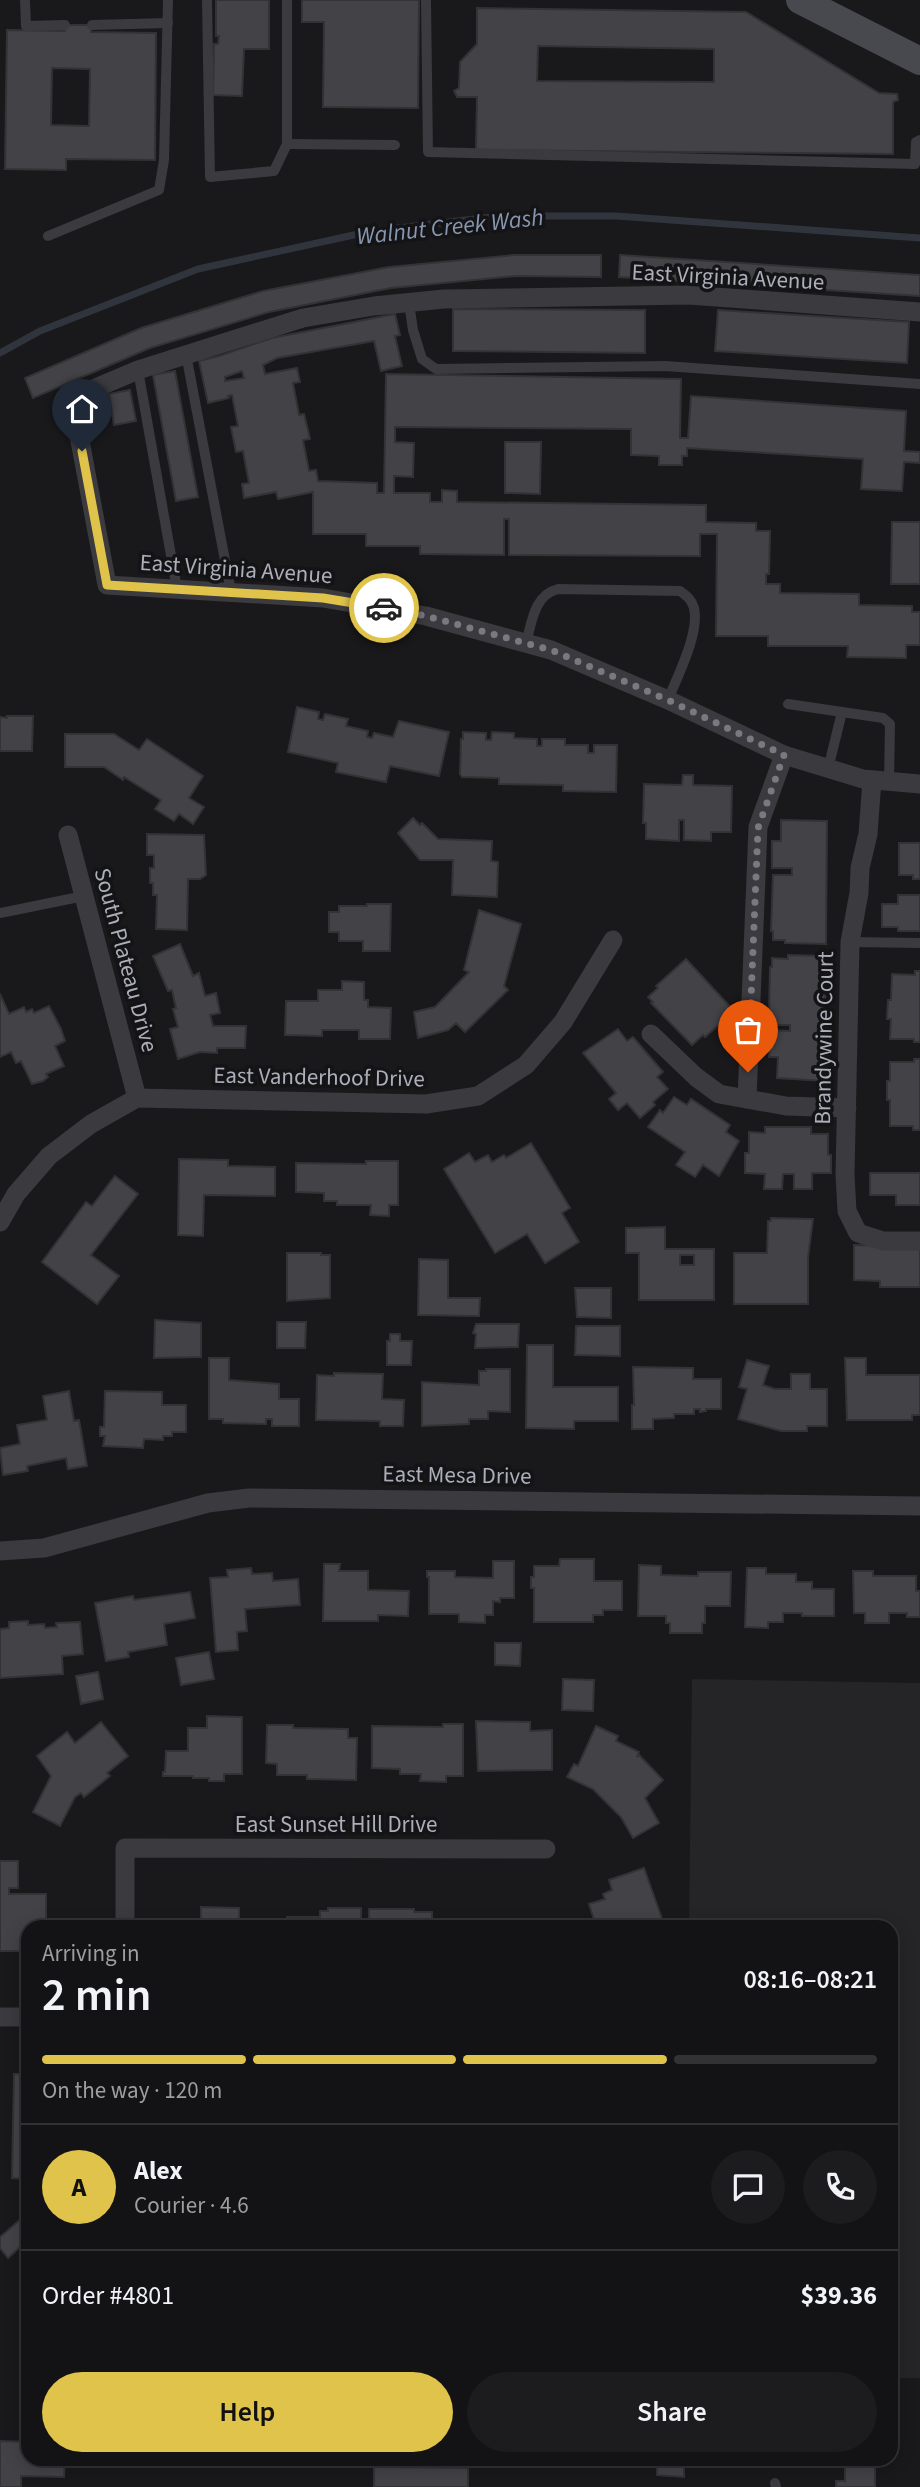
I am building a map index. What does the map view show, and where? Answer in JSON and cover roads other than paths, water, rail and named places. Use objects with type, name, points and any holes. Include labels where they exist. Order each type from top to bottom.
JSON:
[{"type":"street","points":[[800,0],[920,61]]},
{"type":"street","name":"East Virginia Avenue","points":[[920,312],[689,295],[444,299],[303,318],[138,370],[72,398],[107,585],[323,598],[426,616],[551,650],[668,700],[784,755],[880,781],[920,784]]},
{"type":"street","points":[[747,1099],[758,828],[784,755]]},
{"type":"street","name":"Brandywine Court","points":[[880,781],[860,868],[859,893],[850,943],[847,1211],[858,1233],[883,1241],[920,1241]]},
{"type":"street","name":"South Plateau Drive","points":[[68,835],[137,1098]]},
{"type":"street","name":"East Vanderhoof Drive","points":[[137,1098],[426,1104],[478,1096],[526,1065],[563,1022],[613,940]]},
{"type":"street","points":[[651,1034],[696,1077],[719,1094],[786,1107],[847,1108]]},
{"type":"street","points":[[0,1222],[16,1194],[49,1156],[91,1124],[137,1098]]},
{"type":"street","name":"East Mesa Drive","points":[[0,1552],[44,1548],[208,1503],[249,1498],[920,1506]]},
{"type":"street","name":"East Sunset Hill Drive","points":[[125,1920],[125,1848],[546,1849]]},
{"type":"street","points":[[0,2017],[21,2017]]},
{"type":"lane","points":[[25,0],[26,26],[65,25]]},
{"type":"lane","points":[[48,236],[159,190],[164,160],[168,0]]},
{"type":"lane","points":[[207,0],[210,177],[274,171],[287,144],[286,0]]},
{"type":"lane","points":[[426,0],[428,152],[915,164],[916,142],[920,140]]},
{"type":"lane","points":[[92,25],[168,23]]},
{"type":"lane","points":[[287,144],[395,145]]},
{"type":"lane","points":[[408,303],[422,359],[436,369],[665,366],[842,376],[920,384]]},
{"type":"lane","points":[[186,355],[231,592]]},
{"type":"lane","points":[[138,370],[177,589]]},
{"type":"lane","points":[[526,643],[538,604],[550,591],[680,591],[690,599],[695,622],[691,640],[668,700]]},
{"type":"lane","points":[[788,704],[883,718],[890,724],[880,781]]},
{"type":"lane","points":[[828,769],[842,712]]},
{"type":"lane","points":[[0,913],[84,896]]},
{"type":"lane","points":[[850,943],[920,943]]},
{"type":"waterway","name":"Walnut Creek Wash","points":[[0,353],[40,331],[198,269],[372,231],[500,216],[616,216],[920,238]]}]
